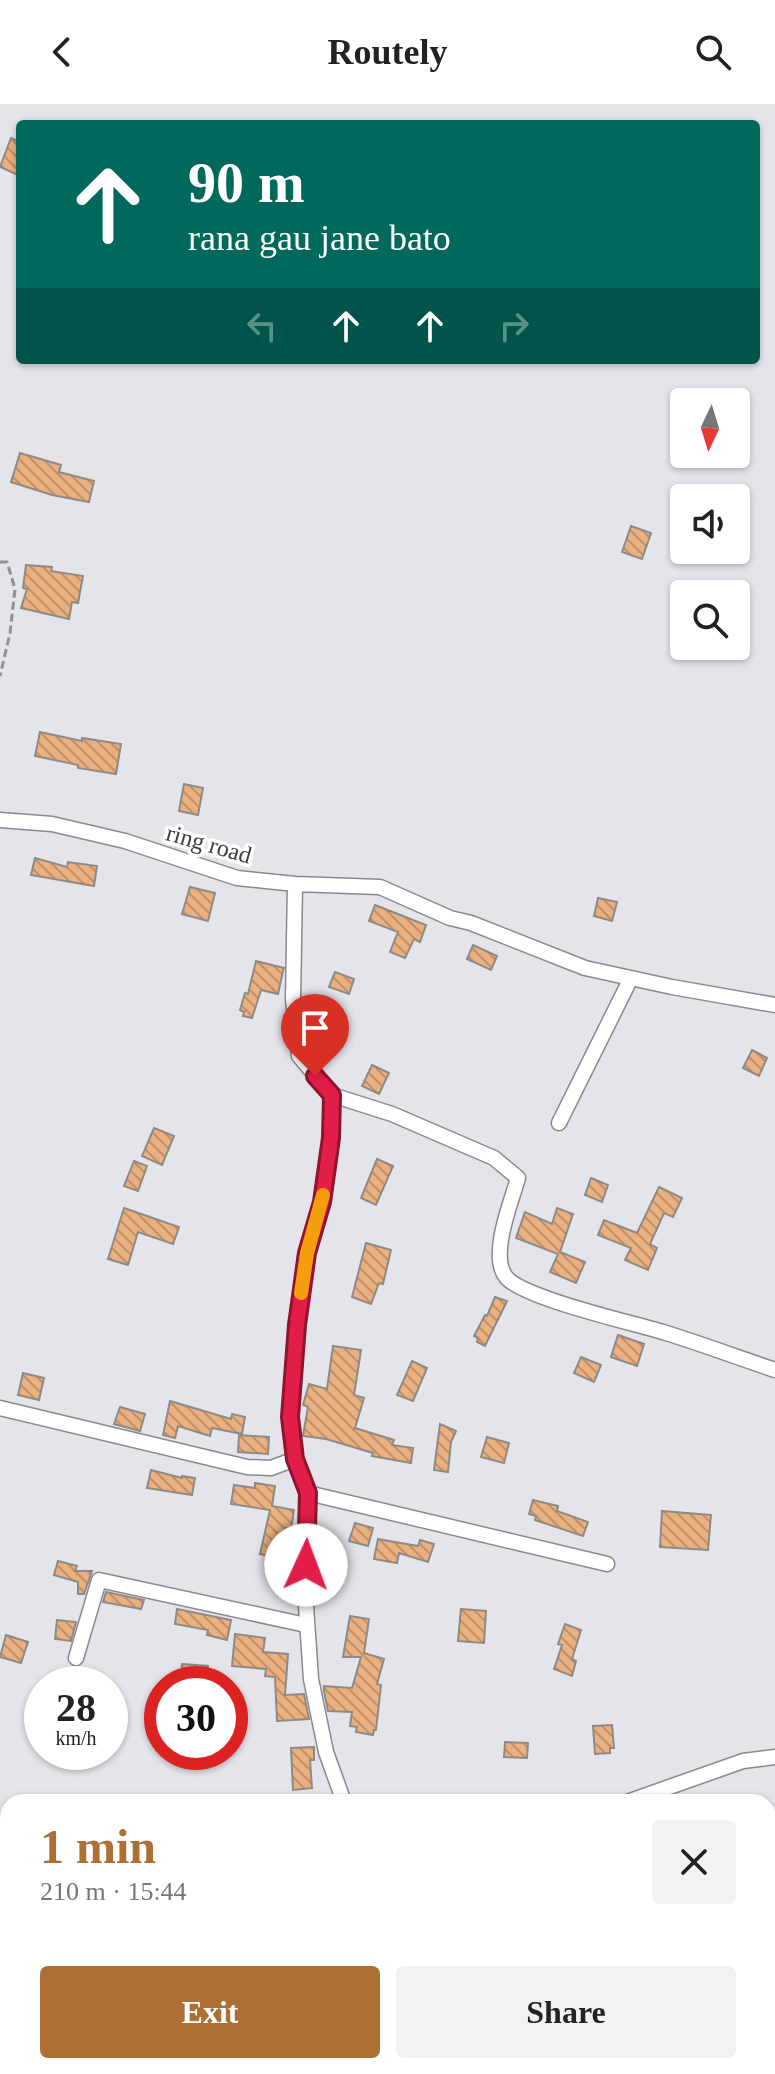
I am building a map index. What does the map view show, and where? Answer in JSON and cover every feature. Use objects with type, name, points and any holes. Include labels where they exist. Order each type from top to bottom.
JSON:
[{"type":"street","name":"ring road","points":[[0,820],[52,824],[125,841],[237,878],[380,887],[450,918],[471,923],[585,968],[775,1005]]},
{"type":"street","points":[[295,884],[293,999],[299,1056],[332,1095],[392,1114],[494,1158],[518,1178],[497,1256],[505,1276],[518,1287],[542,1297],[666,1333],[775,1370]]},
{"type":"street","points":[[559,1123],[631,978]]},
{"type":"street","points":[[332,1095],[331,1138],[322,1202],[307,1253],[297,1325],[290,1417],[295,1459],[308,1493],[305,1591],[311,1679],[326,1752],[341,1794]]},
{"type":"street","points":[[0,1408],[247,1467],[271,1468],[295,1459]]},
{"type":"street","points":[[308,1493],[607,1564]]},
{"type":"street","points":[[76,1658],[99,1580],[306,1625]]},
{"type":"street","points":[[650,1794],[743,1761],[775,1757]]},
{"type":"path","points":[[0,562],[7,562],[15,589],[10,633],[0,676]]},
{"type":"building","points":[[11,138],[16,140],[16,174],[0,167]]},
{"type":"building","points":[[20,453],[61,465],[59,472],[94,481],[89,502],[52,495],[11,482]]},
{"type":"building","points":[[631,526],[651,533],[642,559],[622,552]]},
{"type":"building","points":[[26,565],[52,567],[51,571],[83,576],[78,603],[72,602],[69,619],[21,608],[27,589],[23,588]]},
{"type":"building","points":[[40,732],[82,741],[82,738],[121,744],[116,774],[35,756]]},
{"type":"building","points":[[184,784],[203,788],[198,815],[179,811]]},
{"type":"building","points":[[35,858],[67,867],[68,862],[97,866],[94,886],[31,875]]},
{"type":"building","points":[[190,887],[215,893],[208,921],[182,914]]},
{"type":"building","points":[[598,898],[617,902],[612,921],[594,916]]},
{"type":"building","points":[[375,905],[426,925],[420,942],[414,939],[405,958],[390,952],[398,932],[369,921]]},
{"type":"building","points":[[473,945],[497,956],[491,970],[467,959]]},
{"type":"building","points":[[256,961],[284,968],[278,994],[261,990],[252,1018],[243,1016],[244,1012],[240,1010],[245,993],[248,994]]},
{"type":"building","points":[[335,972],[354,979],[349,994],[329,987]]},
{"type":"building","points":[[752,1050],[767,1058],[759,1076],[743,1068]]},
{"type":"building","points":[[372,1065],[389,1073],[379,1094],[362,1086]]},
{"type":"building","points":[[154,1128],[174,1136],[162,1165],[142,1156]]},
{"type":"building","points":[[377,1159],[393,1166],[376,1205],[361,1198]]},
{"type":"building","points":[[134,1161],[147,1166],[138,1191],[124,1186]]},
{"type":"building","points":[[591,1178],[608,1185],[602,1202],[585,1195]]},
{"type":"building","points":[[659,1187],[682,1198],[673,1217],[664,1213],[650,1244],[657,1248],[648,1270],[625,1260],[631,1248],[598,1235],[604,1220],[637,1233]]},
{"type":"building","points":[[124,1208],[179,1227],[173,1244],[138,1232],[128,1265],[108,1259]]},
{"type":"building","points":[[557,1208],[573,1214],[560,1252],[585,1262],[576,1283],[550,1272],[558,1254],[516,1238],[525,1212],[552,1224]]},
{"type":"building","points":[[366,1243],[391,1250],[383,1284],[379,1283],[371,1304],[352,1297]]},
{"type":"building","points":[[495,1297],[507,1301],[485,1346],[477,1342],[478,1338],[474,1336]]},
{"type":"building","points":[[618,1335],[644,1344],[637,1366],[611,1357]]},
{"type":"building","points":[[333,1346],[361,1350],[354,1395],[364,1398],[355,1428],[394,1440],[392,1445],[413,1448],[411,1463],[372,1456],[373,1453],[326,1439],[303,1436],[308,1407],[303,1405],[309,1384],[327,1389]]},
{"type":"building","points":[[581,1357],[601,1365],[594,1382],[574,1373]]},
{"type":"building","points":[[412,1361],[427,1368],[413,1401],[397,1395]]},
{"type":"building","points":[[23,1373],[44,1378],[39,1400],[18,1395]]},
{"type":"building","points":[[170,1401],[231,1419],[232,1414],[245,1417],[242,1434],[212,1428],[210,1436],[178,1426],[175,1438],[163,1435]]},
{"type":"building","points":[[120,1407],[145,1414],[140,1431],[114,1424]]},
{"type":"building","points":[[440,1424],[456,1431],[451,1442],[448,1472],[434,1470]]},
{"type":"building","points":[[239,1435],[269,1437],[268,1454],[238,1452]]},
{"type":"building","points":[[487,1437],[509,1443],[504,1463],[481,1457]]},
{"type":"building","points":[[151,1470],[195,1478],[192,1495],[147,1488]]},
{"type":"building","points":[[255,1483],[275,1486],[272,1506],[294,1510],[291,1529],[285,1528],[277,1558],[260,1554],[270,1510],[231,1504],[234,1485],[255,1488]]},
{"type":"building","points":[[533,1500],[558,1506],[557,1511],[588,1522],[583,1536],[535,1520],[536,1516],[529,1514]]},
{"type":"building","points":[[662,1511],[711,1515],[708,1550],[660,1547]]},
{"type":"building","points":[[355,1523],[373,1528],[368,1546],[349,1541]]},
{"type":"building","points":[[378,1539],[418,1546],[420,1540],[434,1544],[428,1562],[399,1553],[397,1563],[374,1559]]},
{"type":"building","points":[[58,1561],[77,1566],[75,1571],[92,1571],[84,1594],[78,1594],[78,1582],[54,1575]]},
{"type":"building","points":[[106,1592],[144,1600],[141,1609],[103,1602]]},
{"type":"building","points":[[177,1609],[231,1620],[227,1640],[207,1635],[208,1630],[175,1624]]},
{"type":"building","points":[[461,1609],[486,1611],[484,1643],[458,1641]]},
{"type":"building","points":[[350,1616],[369,1619],[364,1653],[384,1659],[377,1684],[381,1685],[373,1735],[356,1732],[357,1727],[350,1726],[352,1712],[328,1711],[324,1691],[324,1686],[352,1688],[361,1657],[343,1657]]},
{"type":"building","points":[[57,1620],[76,1622],[71,1641],[55,1639]]},
{"type":"building","points":[[565,1624],[581,1630],[572,1659],[576,1661],[572,1676],[554,1669]]},
{"type":"building","points":[[235,1634],[265,1638],[263,1652],[288,1654],[285,1695],[304,1694],[309,1719],[277,1721],[275,1677],[265,1676],[266,1669],[232,1666]]},
{"type":"building","points":[[6,1635],[28,1642],[21,1663],[0,1657]]},
{"type":"building","points":[[612,1725],[614,1748],[610,1748],[610,1753],[595,1754],[593,1726]]},
{"type":"building","points":[[505,1742],[528,1743],[527,1758],[504,1757]]},
{"type":"building","points":[[314,1747],[314,1760],[310,1760],[312,1788],[293,1790],[291,1748]]},
{"type":"slow traffic","points":[[301,1293],[307,1253],[323,1195]]},
{"type":"route","points":[[306,1565],[308,1493],[295,1459],[290,1417],[297,1325],[307,1253],[322,1202],[331,1138],[332,1095],[315,1076]]}]
